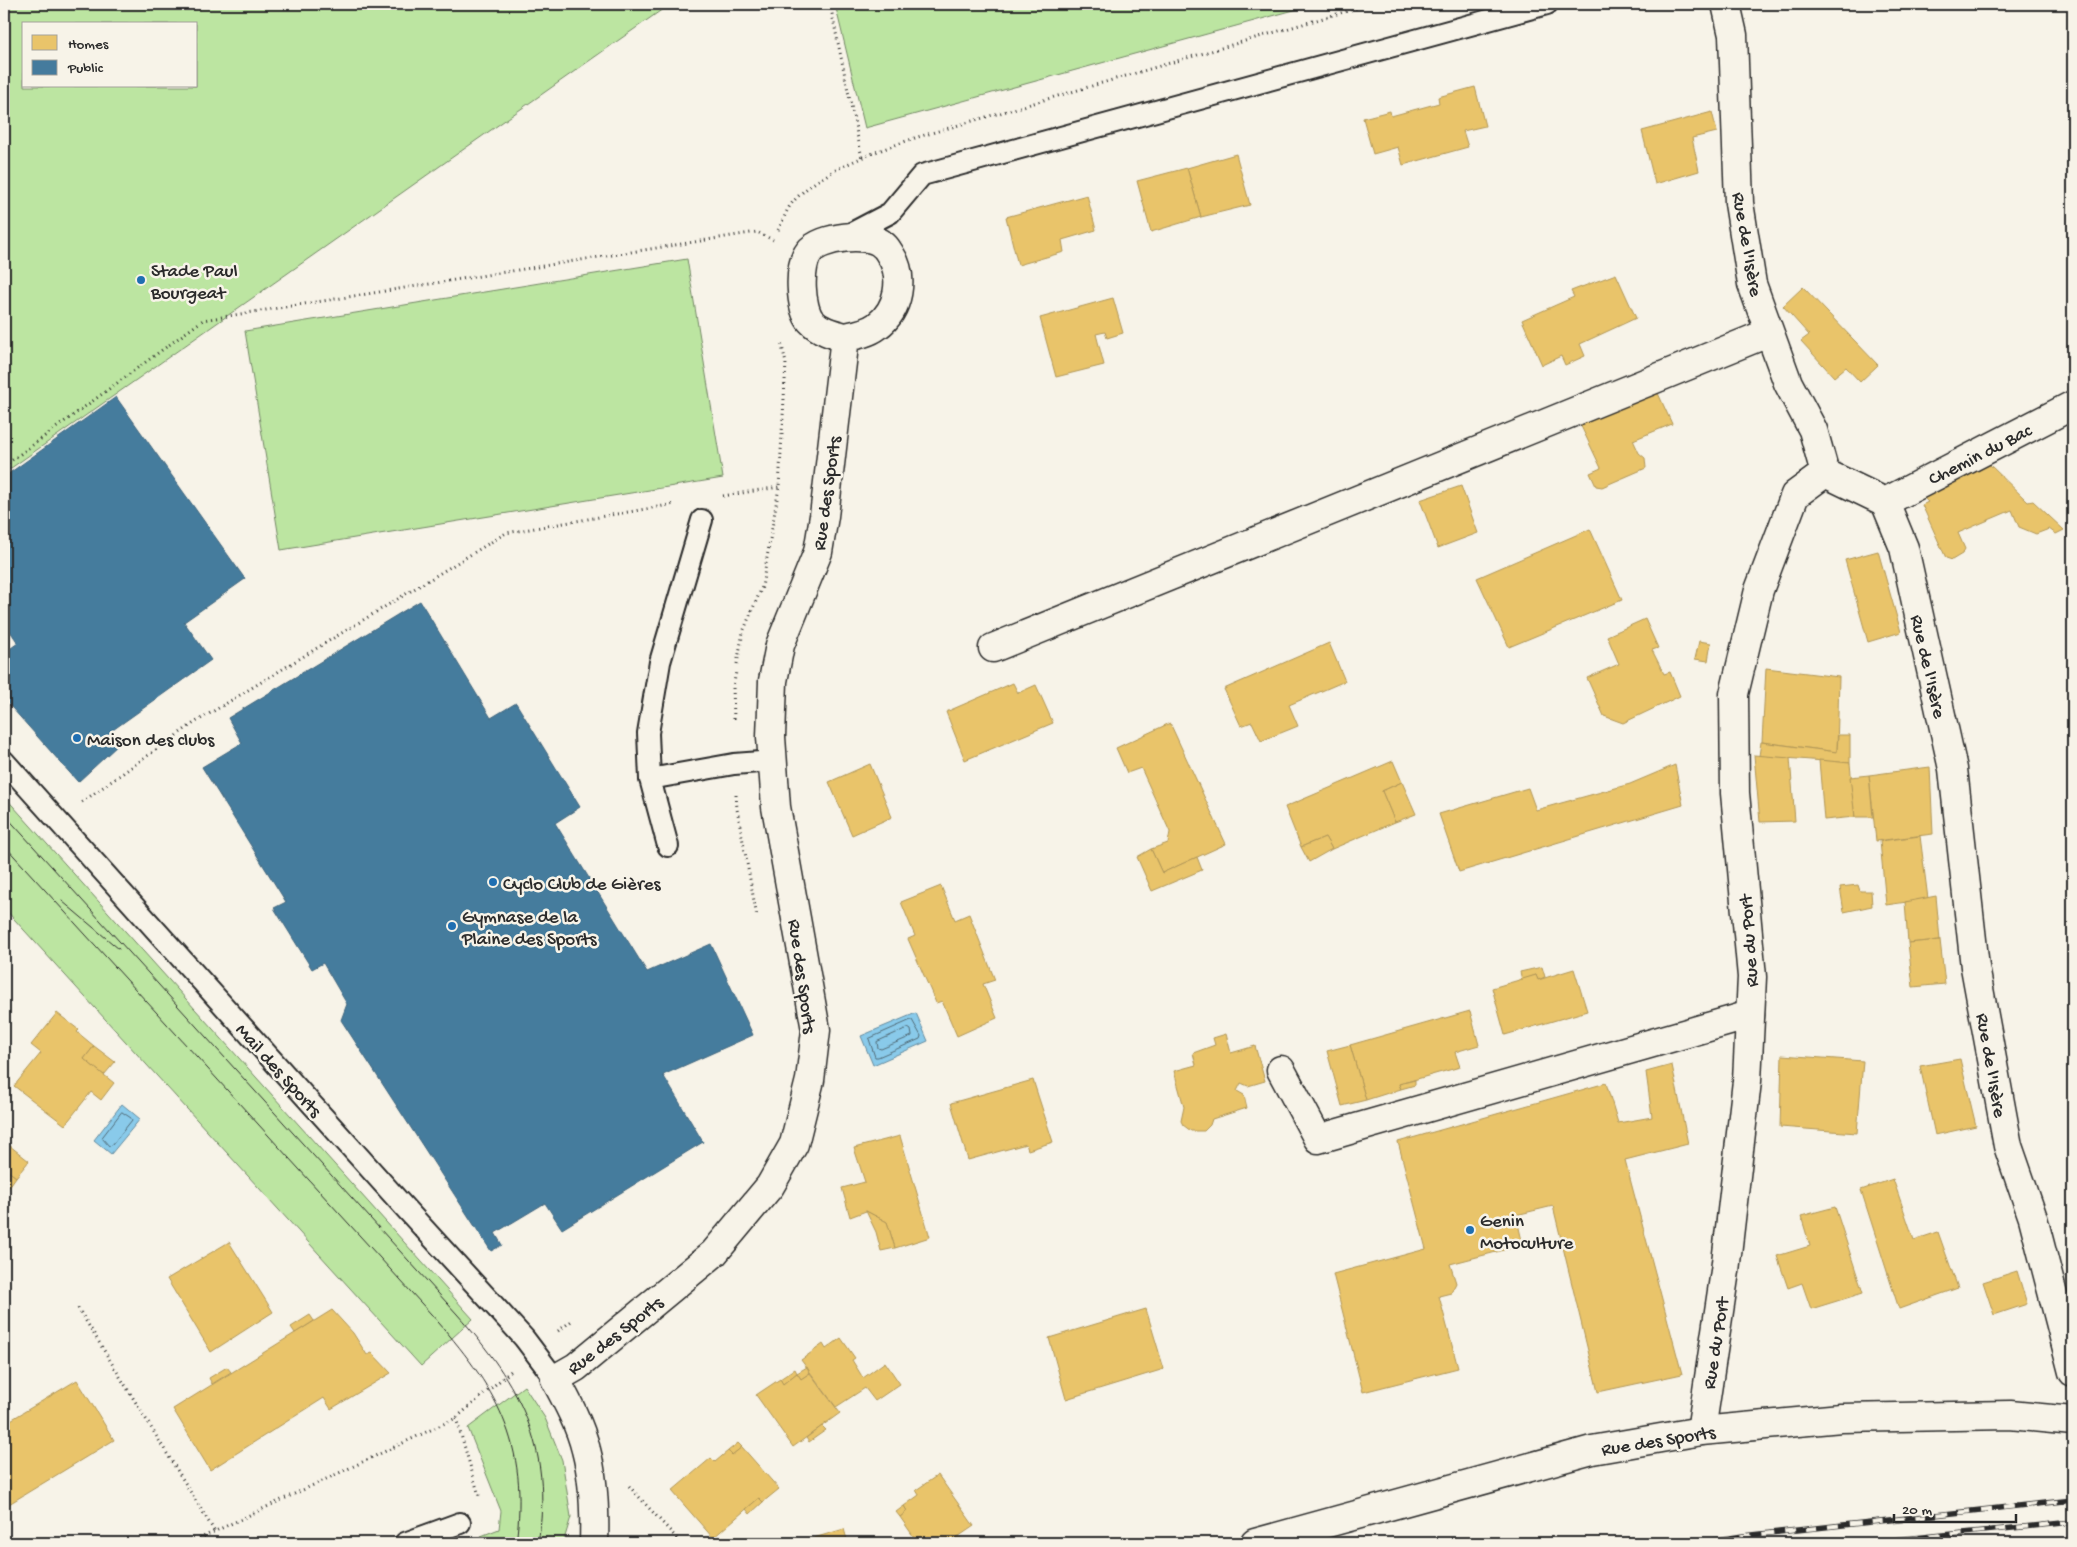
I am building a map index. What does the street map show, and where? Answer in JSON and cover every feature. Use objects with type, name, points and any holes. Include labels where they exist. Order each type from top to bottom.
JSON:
[{"type":"street","name":"Rue de l'Isère","points":[[1726,4],[1733,35],[1739,203],[1752,284],[1768,333],[1788,383],[1813,430],[1825,473]]},
{"type":"street","points":[[846,236],[866,238],[883,244],[892,257],[897,271],[899,286],[895,301],[888,315],[876,327],[845,337],[826,333],[811,321],[804,306],[802,270],[809,251],[826,242],[846,236]]},
{"type":"street","points":[[993,648],[1768,333]]},
{"type":"street","name":"Rue des Sports","points":[[594,1543],[595,1518],[586,1450],[572,1411],[555,1379],[576,1367],[714,1253],[770,1186],[794,1144],[810,1080],[816,1030],[776,807],[771,738],[773,680],[780,645],[818,552],[845,337]]},
{"type":"street","name":"Chemin du Bac","points":[[1885,502],[2073,404]]},
{"type":"street","points":[[1825,473],[1885,502]]},
{"type":"street","name":"Rue du Port","points":[[1701,1431],[1726,1262],[1747,1081],[1752,978],[1735,793],[1734,694],[1759,590],[1795,495],[1825,473]]},
{"type":"street","name":"Rue de l'Isère","points":[[1885,502],[1904,548],[1953,769],[1975,967],[2008,1146],[2032,1218],[2073,1372]]},
{"type":"street","points":[[1281,1070],[1318,1139],[1750,1016]]},
{"type":"street","name":"Rue des Sports","points":[[1255,1543],[1592,1450],[1701,1431],[1841,1418],[2010,1415],[2073,1421]]},
{"type":"lane","points":[[846,236],[890,213],[922,175],[1547,4]]},
{"type":"lane","points":[[668,846],[650,780],[648,733],[660,662],[702,520]]},
{"type":"lane","points":[[650,780],[734,764],[772,760]]},
{"type":"lane","name":"Mail des Sports","points":[[4,761],[534,1350],[555,1379]]},
{"type":"lane","points":[[405,1543],[460,1523]]},
{"type":"path","points":[[830,4],[862,158]]},
{"type":"path","points":[[4,466],[203,320],[757,232],[774,240]]},
{"type":"path","name":"Rue des Sports","points":[[757,918],[736,809],[733,687],[743,632],[762,587],[779,487],[786,363]]},
{"type":"path","points":[[722,497],[779,487]]},
{"type":"path","points":[[56,820],[194,722],[506,533],[680,503]]},
{"type":"path","points":[[78,1308],[215,1532]]},
{"type":"path","name":"Rue des Sports","points":[[556,1332],[580,1315]]},
{"type":"path","points":[[190,1543],[456,1418],[490,1391],[534,1350]]},
{"type":"path","points":[[456,1418],[483,1510],[460,1523]]},
{"type":"path","points":[[672,1543],[677,1539],[680,1543]]},
{"type":"green space","name":"Stade Paul Bourgeat","points":[[4,4],[670,4],[4,473]]},
{"type":"green space","points":[[835,4],[1316,4],[865,128]]},
{"type":"green space","points":[[687,259],[723,478],[281,550],[245,331]]},
{"type":"green space","points":[[4,796],[473,1319],[421,1366],[4,908]]},
{"type":"green space","points":[[524,1386],[545,1418],[562,1460],[571,1517],[563,1543],[484,1543],[481,1536],[499,1529],[501,1511],[468,1428]]},
{"type":"water","points":[[916,1013],[928,1041],[873,1065],[861,1036]]},
{"type":"water","points":[[122,1104],[140,1119],[111,1154],[94,1140]]},
{"type":"building: Homes","points":[[1475,87],[1485,126],[1463,131],[1468,147],[1403,165],[1398,147],[1373,154],[1363,118],[1390,111],[1391,116],[1439,103],[1438,97]]},
{"type":"building: Homes","points":[[1712,112],[1717,132],[1692,138],[1699,171],[1655,184],[1642,131]]},
{"type":"building: Homes","points":[[1236,154],[1250,205],[1201,217],[1187,168]]},
{"type":"building: Homes","points":[[1187,168],[1201,217],[1151,232],[1137,181]]},
{"type":"building: Homes","points":[[1087,195],[1096,230],[1062,240],[1064,252],[1018,265],[1006,217]]},
{"type":"building: Homes","points":[[1616,274],[1636,318],[1580,344],[1585,356],[1565,365],[1561,356],[1542,365],[1522,320],[1574,297],[1571,291]]},
{"type":"building: Homes","points":[[1803,287],[1878,365],[1860,382],[1846,367],[1834,377],[1801,341],[1809,335],[1783,306]]},
{"type":"building: Homes","points":[[1113,298],[1123,333],[1107,338],[1105,332],[1096,334],[1104,365],[1056,377],[1040,318]]},
{"type":"building: Homes","points":[[1652,380],[1672,424],[1633,440],[1639,453],[1645,458],[1646,468],[1602,487],[1596,486],[1590,473],[1601,468],[1580,424],[1617,408]]},
{"type":"building: Homes","points":[[1987,462],[2028,502],[2033,501],[2064,530],[2056,534],[2049,529],[2036,534],[2019,527],[2012,510],[1958,533],[1965,549],[1962,554],[1952,560],[1946,558],[1922,505],[1928,502],[1918,493]]},
{"type":"building: Homes","points":[[1461,486],[1478,533],[1438,548],[1420,500]]},
{"type":"building: Homes","points":[[1590,529],[1622,600],[1509,647],[1477,578]]},
{"type":"building: Homes","points":[[1878,551],[1901,632],[1868,642],[1845,560]]},
{"type":"building: Homes","points":[[1645,619],[1658,648],[1652,650],[1664,674],[1670,672],[1680,696],[1623,723],[1604,716],[1587,678],[1619,664],[1607,636]]},
{"type":"building: Homes","points":[[1699,641],[1711,643],[1708,661],[1695,659]]},
{"type":"building: Homes","points":[[1329,643],[1345,681],[1289,705],[1298,726],[1261,741],[1252,722],[1241,726],[1224,689]]},
{"type":"building: Homes","points":[[1766,668],[1839,677],[1837,752],[1762,742]]},
{"type":"building: Homes","points":[[1013,683],[1018,693],[1036,685],[1053,723],[965,760],[946,712]]},
{"type":"building: Homes","points":[[1170,723],[1226,844],[1162,873],[1151,849],[1168,843],[1170,832],[1141,768],[1127,773],[1116,748]]},
{"type":"building: Homes","points":[[1838,735],[1850,735],[1850,763],[1759,756],[1761,742],[1837,752]]},
{"type":"building: Homes","points":[[1754,755],[1790,758],[1795,821],[1760,822]]},
{"type":"building: Homes","points":[[1819,760],[1850,763],[1855,817],[1824,820]]},
{"type":"building: Homes","points":[[1393,761],[1402,782],[1382,791],[1395,822],[1332,849],[1325,837],[1301,847],[1285,807]]},
{"type":"building: Homes","points":[[870,764],[892,817],[852,835],[829,782]]},
{"type":"building: Homes","points":[[1675,765],[1683,805],[1459,872],[1439,814],[1528,788],[1536,810],[1630,784]]},
{"type":"building: Homes","points":[[1930,767],[1933,834],[1876,841],[1869,775]]},
{"type":"building: Homes","points":[[1869,775],[1873,817],[1855,817],[1850,777]]},
{"type":"building: Homes","points":[[1402,782],[1416,814],[1395,822],[1382,791]]},
{"type":"building: Homes","points":[[1920,836],[1928,899],[1886,905],[1880,841]]},
{"type":"building: Homes","points":[[1325,837],[1332,849],[1309,862],[1301,847]]},
{"type":"building: Homes","points":[[1151,849],[1162,873],[1197,857],[1202,870],[1152,891],[1137,857]]},
{"type":"building: Homes","points":[[1858,885],[1860,891],[1871,891],[1872,906],[1844,912],[1840,887]]},
{"type":"building: Homes","points":[[941,886],[955,920],[969,914],[995,980],[983,984],[997,1018],[957,1036],[942,1001],[936,1003],[908,939],[915,936],[901,902]]},
{"type":"building: Homes","points":[[1936,896],[1940,940],[1908,943],[1905,902]]},
{"type":"building: Homes","points":[[1940,940],[1945,984],[1913,987],[1908,943]]},
{"type":"building: Homes","points":[[1542,967],[1545,977],[1538,980],[1536,975],[1522,980],[1520,972]]},
{"type":"building: Homes","points":[[1574,969],[1587,1011],[1505,1035],[1492,988],[1536,975],[1538,980]]},
{"type":"building: Homes","points":[[1470,1011],[1479,1045],[1455,1052],[1460,1067],[1399,1084],[1401,1089],[1366,1100],[1350,1045]]},
{"type":"building: Homes","points":[[57,1013],[79,1030],[77,1032],[94,1046],[84,1059],[114,1083],[101,1100],[91,1092],[65,1125],[14,1086],[41,1053],[31,1045]]},
{"type":"building: Homes","points":[[1226,1034],[1231,1053],[1255,1046],[1265,1081],[1248,1086],[1241,1083],[1237,1091],[1244,1095],[1247,1108],[1212,1119],[1210,1125],[1204,1131],[1191,1131],[1181,1121],[1184,1107],[1174,1071],[1196,1065],[1193,1053],[1215,1045],[1213,1038]]},
{"type":"building: Homes","points":[[1350,1045],[1366,1100],[1342,1106],[1327,1051]]},
{"type":"building: Homes","points":[[94,1046],[115,1062],[104,1075],[84,1059]]},
{"type":"building: Homes","points":[[1782,1055],[1863,1061],[1857,1133],[1780,1127]]},
{"type":"building: Homes","points":[[1960,1059],[1976,1126],[1935,1135],[1920,1066]]},
{"type":"building: Homes","name":"Genin Motoculture","points":[[1672,1065],[1688,1144],[1625,1160],[1682,1374],[1598,1392],[1553,1206],[1516,1215],[1523,1245],[1450,1264],[1456,1283],[1451,1293],[1439,1296],[1458,1368],[1363,1392],[1333,1274],[1426,1249],[1398,1142],[1606,1083],[1618,1123],[1652,1117],[1646,1072]]},
{"type":"building: Homes","points":[[1033,1080],[1053,1142],[1028,1150],[1026,1144],[968,1160],[951,1103]]},
{"type":"building: Homes","points":[[1415,1080],[1415,1085],[1401,1089],[1399,1084]]},
{"type":"building: Homes","points":[[900,1136],[930,1237],[895,1248],[887,1222],[866,1211],[850,1217],[842,1188],[865,1182],[854,1148]]},
{"type":"building: Homes","points":[[5,1142],[29,1161],[16,1177],[4,1168]]},
{"type":"building: Homes","points":[[4,1168],[16,1177],[4,1194]]},
{"type":"building: Homes","points":[[1893,1179],[1914,1240],[1938,1232],[1958,1288],[1899,1309],[1861,1190]]},
{"type":"building: Homes","points":[[1835,1207],[1863,1293],[1811,1309],[1802,1283],[1788,1288],[1777,1256],[1810,1246],[1801,1216]]},
{"type":"building: Homes","points":[[866,1211],[887,1222],[895,1248],[881,1251],[876,1232]]},
{"type":"building: Homes","points":[[229,1242],[273,1312],[211,1352],[167,1279]]},
{"type":"building: Homes","points":[[2017,1271],[2027,1304],[1994,1315],[1983,1282]]},
{"type":"building: Homes","points":[[1146,1309],[1164,1369],[1066,1399],[1049,1338]]},
{"type":"building: Homes","points":[[332,1310],[353,1333],[367,1355],[372,1353],[391,1373],[331,1409],[324,1398],[210,1470],[173,1409]]},
{"type":"building: Homes","points":[[310,1315],[314,1321],[295,1333],[291,1327]]},
{"type":"building: Homes","points":[[841,1338],[855,1358],[852,1360],[863,1378],[885,1362],[900,1384],[875,1401],[865,1388],[836,1407],[801,1360],[823,1344],[826,1349]]},
{"type":"building: Homes","points":[[227,1367],[231,1372],[212,1384],[209,1378]]},
{"type":"building: Homes","points":[[807,1367],[810,1373],[801,1379],[797,1373]]},
{"type":"building: Homes","points":[[795,1369],[797,1373],[783,1384],[780,1379]]},
{"type":"building: Homes","points":[[797,1373],[801,1379],[810,1373],[840,1413],[793,1447],[756,1395],[780,1379],[783,1384]]},
{"type":"building: Homes","points":[[77,1380],[114,1440],[4,1507],[4,1424]]},
{"type":"building: Homes","points":[[822,1426],[826,1430],[809,1442],[806,1438]]},
{"type":"building: Homes","points":[[738,1443],[742,1447],[732,1455],[728,1451]]},
{"type":"building: Homes","points":[[742,1447],[779,1489],[763,1502],[759,1498],[713,1538],[672,1491],[711,1458],[715,1462],[728,1451],[732,1455]]},
{"type":"building: Homes","points":[[938,1475],[974,1526],[949,1543],[918,1543],[900,1517],[907,1511],[904,1506],[919,1495],[916,1490]]},
{"type":"building: Homes","points":[[759,1498],[763,1502],[750,1514],[746,1509]]},
{"type":"building: Homes","points":[[904,1506],[907,1511],[900,1517],[896,1512]]},
{"type":"building: Homes","points":[[844,1529],[848,1543],[797,1543]]},
{"type":"building: Homes","points":[[959,1536],[964,1543],[949,1543]]},
{"type":"building: Public","points":[[116,397],[245,579],[184,622],[211,660],[110,732],[119,744],[78,782],[4,699],[4,653],[18,643],[4,622],[4,477]]},
{"type":"building: Public","name":"Gymnase de la Plaine des Sports","points":[[420,601],[491,718],[516,703],[580,807],[555,823],[647,972],[711,944],[753,1035],[663,1075],[703,1142],[562,1229],[545,1203],[495,1233],[502,1245],[491,1251],[341,1020],[347,1004],[323,963],[312,969],[274,908],[286,902],[202,767],[242,743],[228,718]]},
{"type":"tram line","points":[[4,814],[479,1340],[514,1392],[527,1419],[536,1447],[541,1477],[542,1508],[538,1543]]},
{"type":"tram line","points":[[4,845],[431,1314],[474,1367],[490,1392],[503,1418],[512,1446],[518,1475],[519,1507],[516,1543]]},
{"type":"tram line","points":[[62,901],[119,949]]},
{"type":"railway","points":[[1697,1543],[1743,1536],[2073,1500]]},
{"type":"railway","points":[[1864,1543],[2073,1522]]},
{"type":"place","name":"Stade Paul Bourgeat","points":[[141,280]]},
{"type":"place","name":"Maison des clubs","points":[[77,738]]},
{"type":"place","name":"Cyclo Club de Gières","points":[[493,882]]},
{"type":"place","name":"Gymnase de la Plaine des Sports","points":[[452,926]]},
{"type":"place","name":"Genin Motoculture","points":[[1470,1230]]}]
